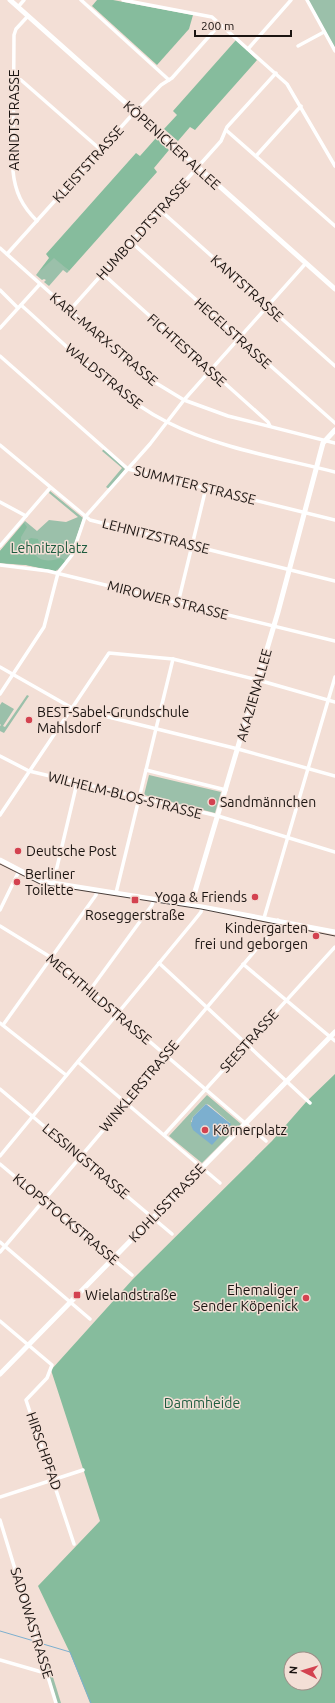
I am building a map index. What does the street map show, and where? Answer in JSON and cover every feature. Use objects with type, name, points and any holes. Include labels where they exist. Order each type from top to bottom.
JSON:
[{"type":"street","name":"KÖPENICKER ALLEE","points":[[10,0],[335,289]]},
{"type":"street","points":[[18,7],[24,0]]},
{"type":"street","points":[[81,0],[169,80]]},
{"type":"street","points":[[124,0],[212,17],[287,84],[335,166]]},
{"type":"street","points":[[248,48],[291,0]]},
{"type":"street","points":[[307,0],[335,51]]},
{"type":"street","name":"ARNDTSTRASSE","points":[[28,16],[16,29],[14,35],[13,171],[14,185],[23,205],[37,221]]},
{"type":"street","name":"KLEISTSTRASSE","points":[[7,254],[135,112],[161,85],[169,80],[220,24]]},
{"type":"street","points":[[298,46],[324,32]]},
{"type":"street","name":"HUMBOLDTSTRASSE","points":[[70,310],[221,141],[226,130],[276,73]]},
{"type":"street","points":[[14,78],[21,80],[101,150]]},
{"type":"street","points":[[256,156],[301,106]]},
{"type":"street","points":[[226,130],[335,226]]},
{"type":"street","name":"KANTSTRASSE","points":[[160,210],[335,366]]},
{"type":"street","name":"HEGELSTRASSE","points":[[131,242],[335,423]]},
{"type":"street","name":"KARL-MARX-STRASSE","points":[[0,248],[144,375],[184,400],[228,416],[335,444]]},
{"type":"street","points":[[0,694],[44,627],[58,573],[72,555],[85,517],[128,469],[210,370],[306,263]]},
{"type":"street","name":"FICHTESTRASSE","points":[[103,274],[268,422],[270,426]]},
{"type":"street","points":[[0,328],[40,284]]},
{"type":"street","name":"WALDSTRASSE","points":[[0,290],[124,395],[167,422],[209,440],[335,472]]},
{"type":"street","name":"SUMMTER STRASSE","points":[[0,356],[128,469],[335,520]]},
{"type":"street","points":[[324,440],[335,430]]},
{"type":"street","name":"AKAZIENALLEE","points":[[191,905],[274,626],[324,440]]},
{"type":"street","name":"LEHNITZSTRASSE","points":[[0,445],[90,520],[335,581]]},
{"type":"street","points":[[0,546],[50,488]]},
{"type":"street","points":[[178,603],[206,488]]},
{"type":"street","points":[[0,502],[26,516]]},
{"type":"street","name":"MIROWER STRASSE","points":[[0,565],[58,573],[335,641]]},
{"type":"street","points":[[0,815],[108,653],[173,659],[258,680],[335,702]]},
{"type":"street","points":[[116,893],[173,659]]},
{"type":"street","points":[[0,668],[72,708],[238,749],[335,776]]},
{"type":"street","points":[[264,918],[335,677]]},
{"type":"street","name":"WILHELM-BLOS-STRASSE","points":[[0,756],[29,771],[218,816],[335,852]]},
{"type":"street","points":[[146,770],[226,790]]},
{"type":"street","points":[[53,884],[77,783]]},
{"type":"street","points":[[0,860],[37,881],[191,905],[278,920],[335,932]]},
{"type":"street","points":[[0,910],[19,871]]},
{"type":"street","points":[[66,1076],[1,1024],[52,958],[96,895],[97,890]]},
{"type":"street","points":[[90,990],[152,904],[154,899]]},
{"type":"street","points":[[0,1156],[193,922],[201,912],[202,907]]},
{"type":"street","name":"WINKLERSTRASSE","points":[[0,1252],[125,1102],[275,927],[278,920]]},
{"type":"street","name":"MECHTHILDSTRASSE","points":[[0,926],[52,958],[266,1141]]},
{"type":"street","name":"SEESTRASSE","points":[[164,1135],[335,947]]},
{"type":"street","points":[[159,963],[310,1103]]},
{"type":"street","points":[[244,964],[335,1041]]},
{"type":"street","name":"KOHLISSTRASSE","points":[[0,1374],[335,1032]]},
{"type":"street","points":[[78,1062],[220,1183]]},
{"type":"street","name":"LESSINGSTRASSE","points":[[0,1089],[172,1234]]},
{"type":"street","name":"KLOPSTOCKSTRASSE","points":[[0,1164],[132,1275]]},
{"type":"street","points":[[0,1242],[90,1319]]},
{"type":"street","points":[[0,1320],[29,1345]]},
{"type":"street","name":"HIRSCHPFAD","points":[[29,1345],[52,1365],[47,1378],[26,1400],[54,1480],[74,1544]]},
{"type":"street","points":[[0,1497],[84,1470]]},
{"type":"street","name":"SADOWASTRASSE","points":[[0,1520],[48,1672],[56,1703]]},
{"type":"street","points":[[0,1660],[45,1673],[48,1672]]},
{"type":"green space","points":[[97,0],[113,0],[193,15],[189,29],[157,65],[92,6]]},
{"type":"green space","points":[[308,0],[335,0],[335,48]]},
{"type":"green space","points":[[236,40],[257,60],[195,130],[190,127],[178,141],[164,129],[177,115],[173,111]]},
{"type":"green space","points":[[156,138],[169,150],[154,168],[157,172],[69,271],[54,258],[36,275],[49,258],[46,254],[136,153],[140,156]]},
{"type":"green space","points":[[54,257],[69,271],[67,273],[63,270],[49,286],[44,282],[46,280],[42,280],[36,275]]},
{"type":"green space","points":[[104,449],[125,469],[109,489],[106,487],[122,468],[102,451]]},
{"type":"green space","name":"Lehnitzplatz","points":[[50,491],[83,518],[71,554],[58,570],[55,571],[26,565],[0,563],[0,551],[25,521],[37,531],[49,520],[66,522],[78,517],[49,493]]},
{"type":"green space","points":[[24,523],[27,527],[21,537],[21,540],[23,542],[31,538],[38,539],[39,543],[34,553],[39,558],[43,560],[54,560],[61,558],[64,560],[65,562],[55,571],[26,565],[0,563],[0,551]]},
{"type":"green space","points":[[27,695],[29,696],[4,733],[0,731],[0,705],[2,702],[14,709],[3,726],[5,727]]},
{"type":"green space","points":[[149,775],[221,792],[215,813],[144,795]]},
{"type":"green space","name":"Dammheide","points":[[335,1074],[335,1703],[90,1703],[70,1653],[38,1586],[100,1521],[51,1370],[133,1279],[272,1141],[306,1102]]},
{"type":"green space","name":"Körnerplatz","points":[[207,1095],[241,1124],[202,1163],[169,1136]],"holes":[[[206,1104],[230,1123],[191,1122],[193,1117]]]},
{"type":"green space","points":[[48,1661],[61,1703],[57,1703],[45,1662]]},
{"type":"water","points":[[206,1104],[231,1124],[212,1145],[193,1130],[191,1125],[193,1117]]},
{"type":"waterway","points":[[0,1631],[34,1641]]},
{"type":"waterway","points":[[43,1644],[70,1652],[91,1703]]},
{"type":"tram line","points":[[0,864],[40,884],[201,909],[335,936]]},
{"type":"place","name":"BEST-Sabel-Grundschule Mahlsdorf","points":[[29,720]]},
{"type":"place","name":"Sandmännchen","points":[[212,802]]},
{"type":"place","name":"Deutsche Post","points":[[18,851]]},
{"type":"place","name":"Berliner Toilette","points":[[17,882]]},
{"type":"place","name":"Yoga & Friends","points":[[255,897]]},
{"type":"place","name":"Roseggerstraße","points":[[135,900]]},
{"type":"place","name":"Kindergarten frei und geborgen","points":[[316,936]]},
{"type":"place","name":"Körnerplatz","points":[[205,1130]]},
{"type":"place","name":"Wielandstraße","points":[[77,1295]]},
{"type":"place","name":"Ehemaliger Sender Köpenick","points":[[306,1298]]}]
